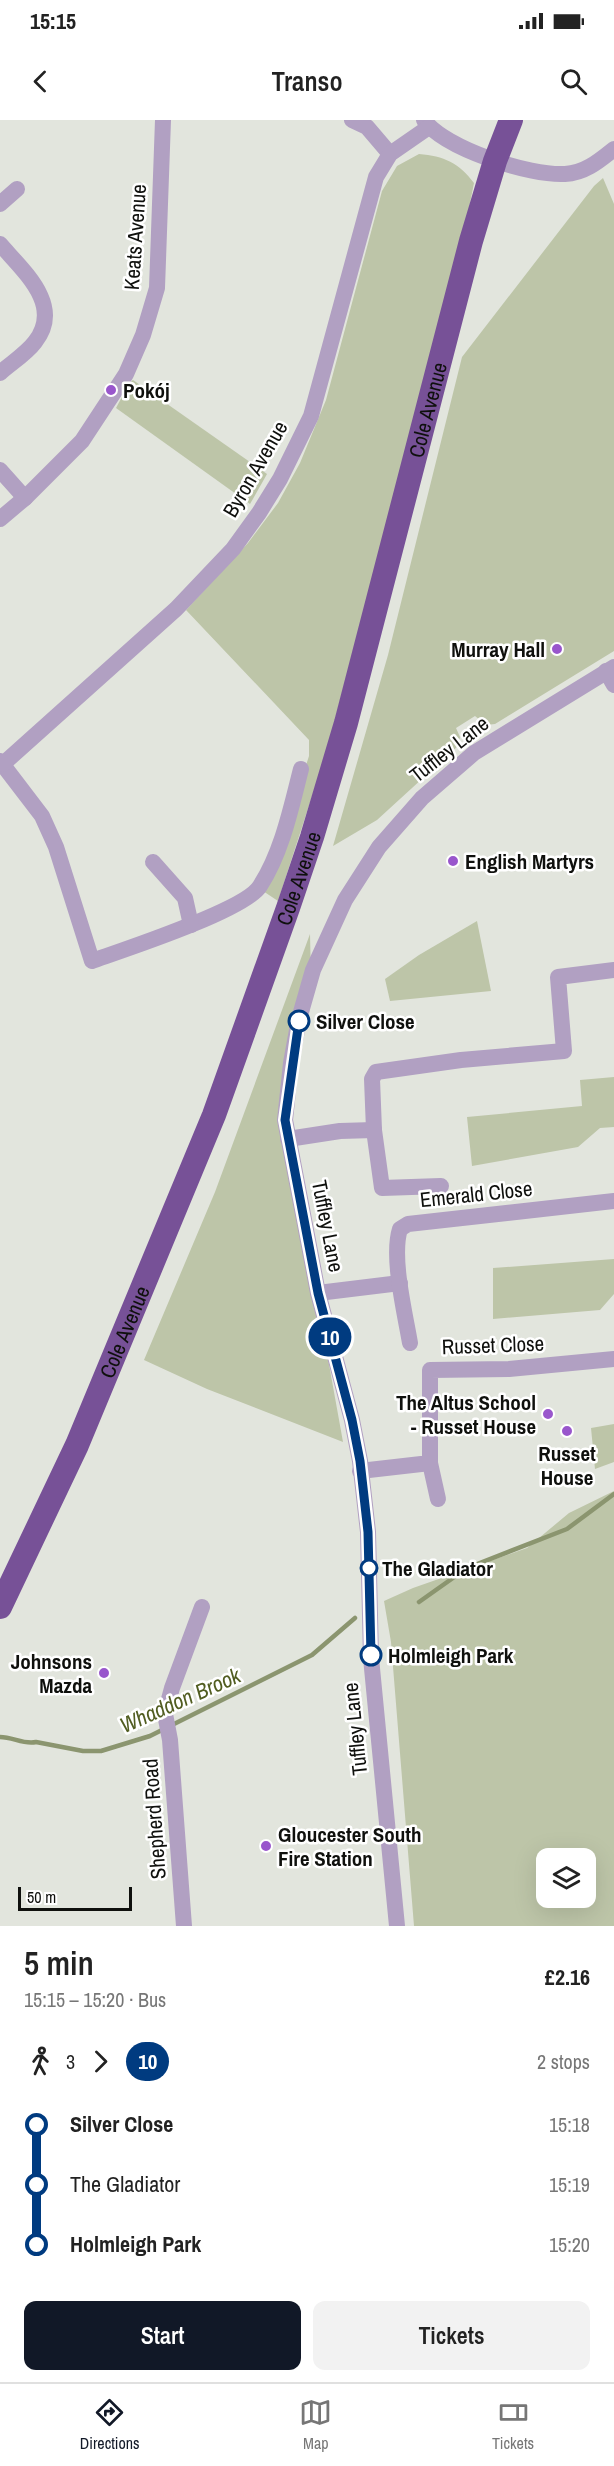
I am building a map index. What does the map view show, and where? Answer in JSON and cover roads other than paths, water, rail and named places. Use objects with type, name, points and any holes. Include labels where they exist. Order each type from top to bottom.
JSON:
[{"type":"highway","name":"Cole Avenue","points":[[0,1606],[77,1445],[214,1115],[312,837],[346,723],[471,242],[495,161],[510,120]]},
{"type":"street","name":"Keats Avenue","points":[[0,519],[25,498],[82,441],[126,374],[143,335],[157,288],[163,120]]},
{"type":"street","points":[[352,120],[367,128],[390,154]]},
{"type":"street","points":[[427,124],[456,145],[495,161],[538,172],[565,174],[589,169],[614,149]]},
{"type":"street","name":"Byron Avenue","points":[[1,763],[176,609],[233,549],[259,513],[280,479],[311,416],[376,177],[390,154],[427,124]]},
{"type":"street","points":[[0,204],[17,189]]},
{"type":"street","points":[[0,244],[41,294],[46,318],[35,343],[0,373]]},
{"type":"street","points":[[0,470],[25,498]]},
{"type":"street","name":"Tuffley Lane","points":[[397,1926],[371,1658],[368,1532],[352,1420],[318,1293],[288,1139],[285,1120],[291,1063],[299,1019],[311,976],[345,900],[379,847],[422,798],[474,753],[611,674]]},
{"type":"street","points":[[1,763],[42,816],[56,847],[92,961],[191,925],[244,900],[259,888],[287,826],[301,769]]},
{"type":"street","points":[[153,862],[185,898],[191,925]]},
{"type":"street","points":[[441,1186],[382,1188],[374,1130],[372,1079],[376,1072],[461,1060],[564,1051],[558,977],[614,970]]},
{"type":"street","points":[[288,1139],[340,1131],[374,1130]]},
{"type":"street","name":"Emerald Close","points":[[410,1343],[400,1283],[397,1238],[400,1229],[408,1224],[614,1201]]},
{"type":"street","points":[[318,1293],[400,1283]]},
{"type":"street","name":"Russet Close","points":[[430,1463],[430,1370],[509,1369],[614,1359]]},
{"type":"street","points":[[360,1471],[430,1463],[438,1499]]},
{"type":"street","name":"Shepherd Road","points":[[184,1926],[170,1740],[165,1714],[175,1679],[202,1607]]},
{"type":"waterway","name":"Whaddon Brook","points":[[419,1602],[467,1568],[567,1529],[614,1494]]},
{"type":"waterway","name":"Whaddon Brook","points":[[0,1737],[83,1751],[101,1751],[150,1736],[312,1655],[355,1618]]},
{"type":"place","name":"Pokój","points":[[111,390]]},
{"type":"place","name":"Murray Hall","points":[[557,649]]},
{"type":"place","name":"English Martyrs","points":[[453,861]]},
{"type":"place","name":"Silver Close","points":[[299,1021]]},
{"type":"place","name":"The Altus School - Russet House","points":[[548,1414]]},
{"type":"place","name":"Russet House","points":[[567,1431]]},
{"type":"place","name":"The Gladiator","points":[[369,1568]]},
{"type":"place","name":"Holmleigh Park","points":[[371,1655]]},
{"type":"place","name":"Johnsons Mazda","points":[[104,1673]]},
{"type":"place","name":"Gloucester South Fire Station","points":[[266,1846]]}]
